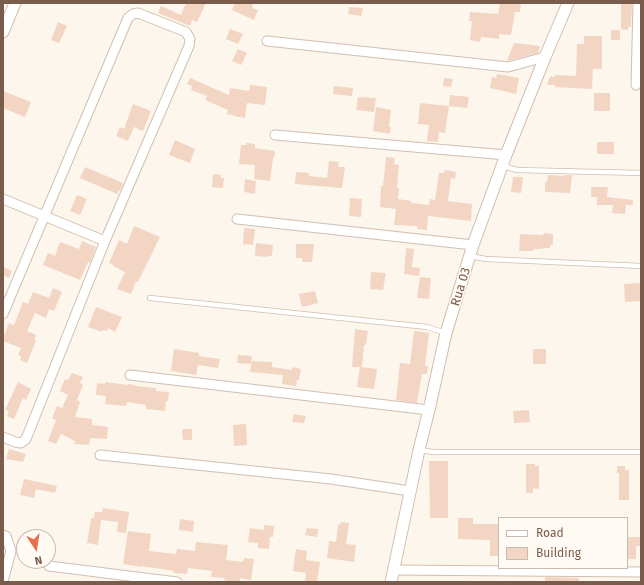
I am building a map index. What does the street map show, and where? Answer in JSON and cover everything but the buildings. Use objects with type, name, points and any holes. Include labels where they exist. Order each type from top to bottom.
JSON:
[{"type":"street","points":[[3,32],[15,3]]},
{"type":"street","name":"Rua 03","points":[[391,582],[446,333],[472,250],[504,160],[568,3]]},
{"type":"street","points":[[636,85],[638,3]]},
{"type":"street","points":[[3,314],[128,18],[133,14],[138,13],[186,32],[190,39],[189,46],[105,241],[26,439],[22,443],[3,437]]},
{"type":"street","points":[[267,41],[508,68],[545,57]]},
{"type":"street","points":[[275,135],[504,160]]},
{"type":"street","points":[[3,199],[105,241]]},
{"type":"street","points":[[237,219],[472,250]]},
{"type":"street","points":[[130,376],[429,410]]},
{"type":"street","points":[[100,455],[331,479],[410,491]]},
{"type":"street","points":[[3,535],[6,536],[11,551],[3,582]]},
{"type":"street","points":[[56,567],[177,582]]},
{"type":"street","points":[[393,570],[641,572]]},
{"type":"lane","points":[[504,160],[517,170],[641,173]]},
{"type":"lane","points":[[472,250],[486,259],[641,266]]},
{"type":"lane","points":[[150,298],[427,327],[446,333]]},
{"type":"lane","points":[[419,450],[434,452],[641,452]]}]
